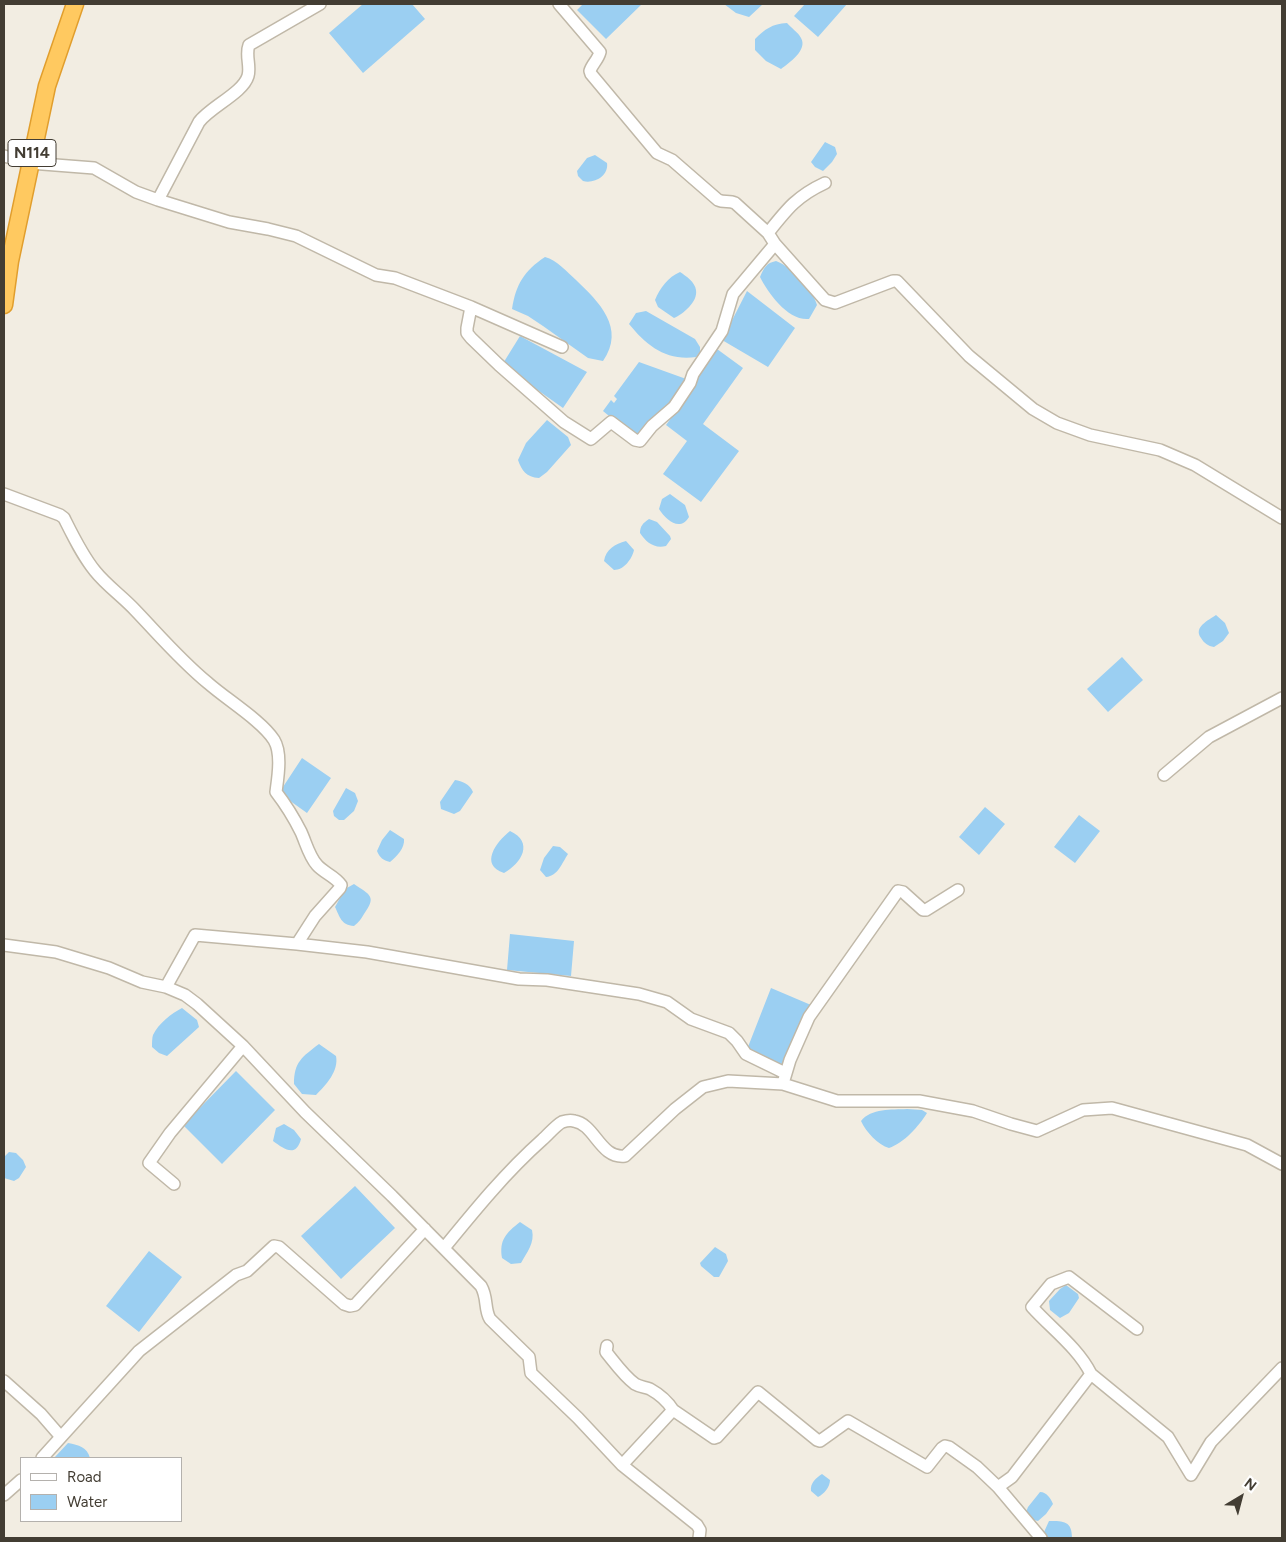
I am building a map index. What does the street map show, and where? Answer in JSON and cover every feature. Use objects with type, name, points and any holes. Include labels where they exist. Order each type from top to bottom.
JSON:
[{"type":"highway","name":"N114","points":[[4,305],[10,261],[47,86],[74,4]]},
{"type":"street","points":[[158,200],[199,122],[205,114],[234,94],[247,80],[247,50],[249,45],[320,4]]},
{"type":"street","points":[[559,4],[600,52],[599,58],[591,67],[591,74],[657,153],[672,160],[718,200],[735,203],[768,232],[775,244],[825,300],[835,303],[897,281],[969,356],[1033,409],[1090,436],[1160,450],[1195,465],[1282,518]]},
{"type":"street","points":[[4,156],[30,163],[94,168],[136,192],[158,200],[229,222],[296,236],[376,275],[396,278],[471,307],[562,347]]},
{"type":"street","points":[[768,232],[792,203],[809,190],[825,183]]},
{"type":"street","points":[[471,307],[467,328],[467,333],[471,338],[564,422],[590,438],[611,422],[638,441],[674,407],[690,383],[693,374],[722,331],[732,294],[775,244]]},
{"type":"street","points":[[4,494],[64,518],[80,550],[95,572],[134,609],[172,650],[208,683],[264,729],[274,740],[278,750],[276,792],[288,806],[310,855],[317,865],[338,880],[341,885],[315,916],[297,944]]},
{"type":"street","points":[[1164,775],[1209,737],[1282,698]]},
{"type":"street","points":[[784,1078],[808,1017],[898,891],[903,892],[922,910],[926,910],[958,890]]},
{"type":"street","points":[[166,987],[195,935],[367,952],[519,978],[548,980],[639,994],[667,1002],[691,1019],[706,1026],[720,1028],[737,1041],[751,1058],[784,1078],[837,1101],[920,1101],[974,1111],[1037,1131],[1083,1110],[1112,1108],[1247,1145],[1282,1164]]},
{"type":"street","points":[[4,945],[56,952],[108,968],[142,982],[166,987],[198,1004],[243,1046],[305,1112],[425,1229],[480,1286],[486,1294],[487,1314],[528,1357],[531,1373],[578,1418],[622,1465],[697,1525],[700,1530],[699,1538]]},
{"type":"street","points":[[174,1184],[149,1163],[170,1133],[243,1046]]},
{"type":"street","points":[[444,1248],[482,1201],[531,1150],[563,1121],[574,1121],[582,1124],[609,1152],[617,1157],[625,1156],[674,1109],[703,1087],[728,1081],[784,1078]]},
{"type":"street","points":[[43,1457],[138,1351],[236,1274],[247,1272],[274,1246],[279,1246],[344,1304],[350,1306],[355,1305],[425,1229]]},
{"type":"street","points":[[1137,1329],[1069,1277],[1051,1284],[1032,1307],[1084,1360],[1091,1374],[1168,1437],[1192,1474],[1211,1442],[1282,1368]]},
{"type":"street","points":[[607,1346],[606,1352],[635,1384],[659,1396],[673,1410],[714,1438],[758,1392],[817,1440],[820,1440],[848,1422],[927,1467],[942,1448],[945,1446],[949,1447],[978,1467],[998,1487],[1041,1538]]},
{"type":"street","points":[[998,1487],[1012,1477],[1091,1374]]},
{"type":"street","points":[[4,1381],[41,1414],[61,1437]]},
{"type":"street","points":[[622,1465],[673,1410]]},
{"type":"street","points":[[4,1495],[20,1481]]},
{"type":"water","points":[[363,4],[412,4],[425,19],[363,73],[329,33]]},
{"type":"water","points":[[583,4],[642,4],[606,39],[577,10]]},
{"type":"water","points":[[724,4],[763,4],[749,17],[736,13]]},
{"type":"water","points":[[805,4],[847,4],[818,37],[794,16]]},
{"type":"water","points":[[787,23],[800,36],[802,47],[797,56],[781,69],[766,61],[755,50],[755,39],[769,28]]},
{"type":"water","points":[[825,142],[835,147],[837,154],[823,171],[815,167],[811,162]]},
{"type":"water","points":[[595,155],[607,163],[606,172],[596,180],[583,181],[578,176],[577,171],[587,158]]},
{"type":"water","points":[[545,257],[558,263],[576,280],[593,297],[607,316],[612,338],[603,361],[588,358],[528,316],[512,309],[516,292],[522,279],[526,273]]},
{"type":"water","points":[[776,261],[795,273],[815,299],[817,305],[809,319],[794,316],[786,311],[773,298],[760,277],[766,266]]},
{"type":"water","points":[[680,272],[694,284],[696,294],[689,307],[682,314],[674,318],[658,307],[655,300],[665,283]]},
{"type":"water","points":[[747,291],[795,328],[768,367],[722,340]]},
{"type":"water","points":[[646,311],[695,339],[700,347],[700,352],[696,357],[675,357],[666,354],[643,339],[629,324],[636,313]]},
{"type":"water","points":[[520,336],[587,372],[563,408],[502,365]]},
{"type":"water","points":[[717,349],[743,368],[703,424],[739,451],[701,502],[663,474],[687,441],[666,425],[697,382],[694,380]]},
{"type":"water","points":[[639,362],[689,380],[673,404],[637,439],[603,411],[611,400],[614,403],[617,399],[614,396]]},
{"type":"water","points":[[547,420],[568,437],[571,445],[547,472],[539,478],[525,473],[518,460],[526,443]]},
{"type":"water","points":[[670,494],[685,505],[689,517],[681,524],[673,523],[659,509],[662,499]]},
{"type":"water","points":[[649,519],[657,522],[670,536],[671,539],[666,546],[662,547],[651,544],[640,533],[642,525]]},
{"type":"water","points":[[626,541],[634,550],[633,553],[624,566],[614,570],[604,561],[605,557],[612,548]]},
{"type":"water","points":[[1216,615],[1225,623],[1229,633],[1223,641],[1214,647],[1203,641],[1199,630],[1203,624]]},
{"type":"water","points":[[1122,657],[1143,680],[1108,712],[1087,689]]},
{"type":"water","points":[[302,758],[331,778],[307,813],[279,793]]},
{"type":"water","points":[[455,780],[466,783],[473,792],[460,811],[454,814],[441,809],[440,802]]},
{"type":"water","points":[[346,788],[355,793],[358,801],[354,811],[344,820],[339,820],[334,816],[333,811]]},
{"type":"water","points":[[985,807],[1005,824],[979,855],[959,837]]},
{"type":"water","points":[[1079,815],[1100,831],[1075,863],[1054,847]]},
{"type":"water","points":[[390,830],[404,839],[404,842],[402,849],[390,862],[382,858],[377,851],[382,840]]},
{"type":"water","points":[[510,831],[522,841],[523,852],[516,864],[504,873],[492,865],[491,859],[495,847]]},
{"type":"water","points":[[553,846],[560,847],[568,854],[557,872],[546,877],[540,870],[544,858]]},
{"type":"water","points":[[354,884],[368,894],[371,899],[368,908],[354,926],[344,922],[335,907],[345,889]]},
{"type":"water","points":[[510,934],[574,941],[571,976],[507,970]]},
{"type":"water","points":[[771,988],[811,1005],[786,1068],[746,1052]]},
{"type":"water","points":[[182,1008],[197,1020],[199,1027],[167,1056],[159,1053],[152,1047],[153,1035],[166,1019]]},
{"type":"water","points":[[319,1044],[336,1056],[336,1067],[328,1082],[316,1095],[302,1094],[294,1084],[297,1065]]},
{"type":"water","points":[[236,1071],[275,1110],[222,1164],[183,1125]]},
{"type":"water","points":[[907,1109],[922,1110],[927,1113],[911,1134],[895,1146],[889,1148],[873,1138],[861,1121],[876,1112]]},
{"type":"water","points":[[284,1124],[294,1130],[301,1139],[299,1145],[293,1150],[285,1149],[273,1141],[276,1128]]},
{"type":"water","points":[[9,1152],[16,1153],[23,1160],[26,1167],[19,1178],[14,1181],[4,1178],[4,1157]]},
{"type":"water","points":[[355,1186],[395,1228],[341,1279],[301,1236]]},
{"type":"water","points":[[520,1222],[532,1230],[533,1235],[530,1247],[521,1263],[511,1264],[502,1258],[502,1246],[507,1233]]},
{"type":"water","points":[[715,1247],[726,1254],[728,1261],[719,1277],[714,1277],[700,1263]]},
{"type":"water","points":[[149,1251],[182,1277],[139,1332],[106,1306]]},
{"type":"water","points":[[1066,1285],[1078,1294],[1079,1298],[1069,1313],[1060,1318],[1050,1310],[1049,1301]]},
{"type":"water","points":[[68,1443],[82,1447],[87,1451],[90,1457],[55,1457]]},
{"type":"water","points":[[822,1474],[830,1480],[830,1483],[826,1490],[818,1497],[811,1491],[811,1486]]},
{"type":"water","points":[[1040,1492],[1047,1494],[1053,1504],[1038,1521],[1034,1520],[1026,1512]]},
{"type":"water","points":[[1049,1521],[1059,1521],[1069,1525],[1072,1538],[1047,1538],[1044,1532]]}]
